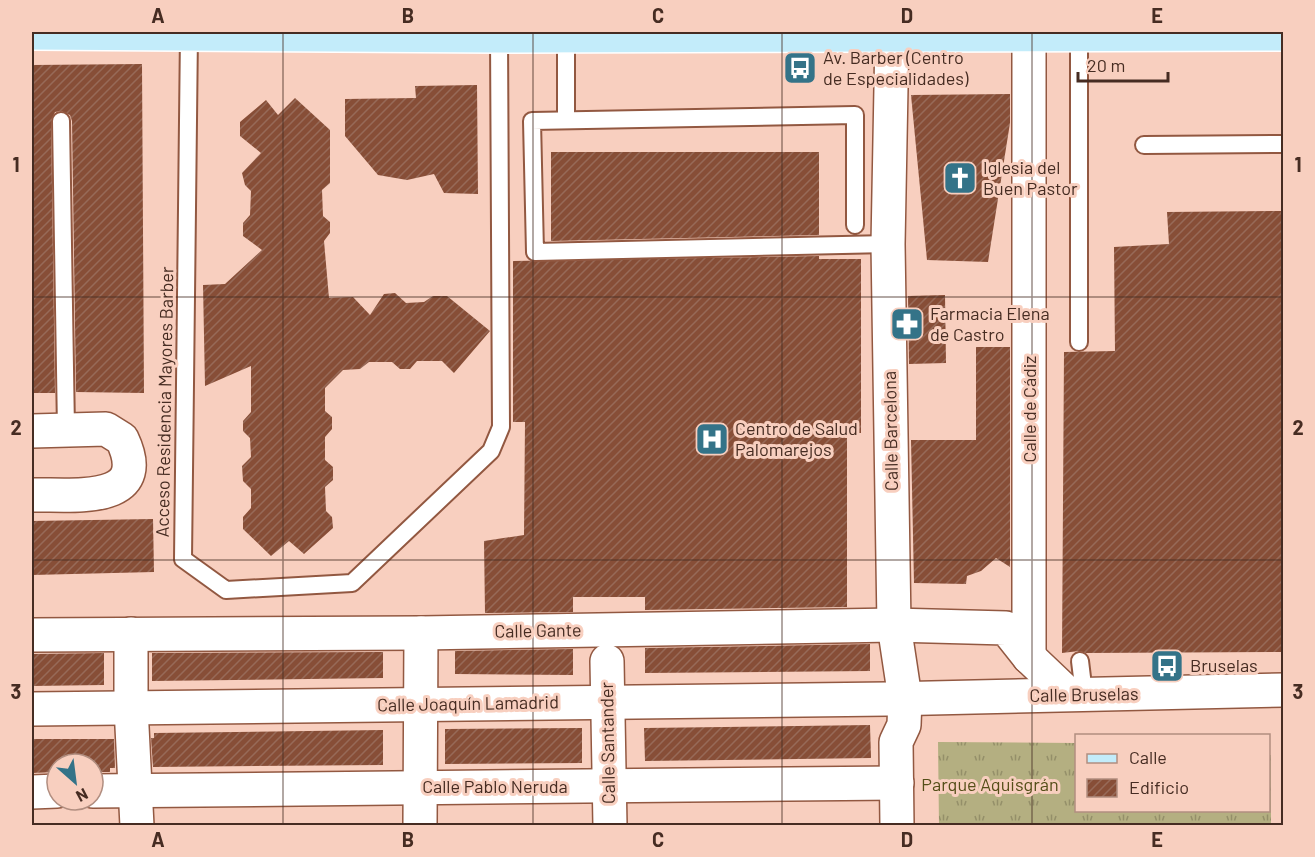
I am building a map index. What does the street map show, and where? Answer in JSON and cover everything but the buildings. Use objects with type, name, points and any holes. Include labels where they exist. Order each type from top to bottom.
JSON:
[{"type":"main road","points":[[32,33],[499,36],[1284,34]]},
{"type":"street","name":"Calle de Cádiz","points":[[1029,657],[1030,33]]},
{"type":"street","name":"Calle Barcelona","points":[[892,35],[888,244],[894,624],[905,698],[904,726],[897,742],[897,825]]},
{"type":"street","points":[[32,431],[106,429],[122,439],[127,448],[128,477],[118,488],[106,493],[32,495]]},
{"type":"street","name":"Calle Gante","points":[[32,635],[421,633],[894,624],[1006,628],[1029,657]]},
{"type":"street","points":[[420,825],[421,633]]},
{"type":"street","points":[[131,634],[131,707],[137,825]]},
{"type":"street","points":[[1029,657],[1076,694]]},
{"type":"street","name":"Calle Bruselas","points":[[992,697],[1014,682],[1029,657]]},
{"type":"street","name":"Calle Santander","points":[[607,661],[610,825]]},
{"type":"street","name":"Calle Bruselas","points":[[905,698],[1284,690]]},
{"type":"street","name":"Calle Joaquín Lamadrid","points":[[32,709],[905,698]]},
{"type":"street","name":"Calle Pablo Neruda","points":[[105,790],[897,783]]},
{"type":"lane","name":"Acceso Residencia Mayores Barber","points":[[189,33],[183,559],[226,590],[352,583],[491,452],[501,427],[499,36]]},
{"type":"lane","points":[[1079,34],[1079,342]]},
{"type":"lane","points":[[566,35],[566,119]]},
{"type":"lane","points":[[855,225],[855,116],[532,121],[535,252],[888,244]]},
{"type":"lane","points":[[61,121],[66,430]]},
{"type":"lane","points":[[1144,145],[1284,144]]},
{"type":"lane","points":[[1076,694],[1080,661]]},
{"type":"green space","name":"Parque Aquisgrán","points":[[938,742],[1075,743],[1075,812],[1270,812],[1271,755],[1271,825],[939,825]]},
{"type":"place","name":"Av. Barber (Centro de Especialidades)","points":[[800,68]]},
{"type":"place","name":"Iglesia del Buen Pastor","points":[[960,178]]},
{"type":"place","name":"Farmacia Elena de Castro","points":[[907,324]]},
{"type":"place","name":"Centro de Salud Palomarejos","points":[[712,439]]},
{"type":"place","name":"Bruselas","points":[[1167,666]]}]
